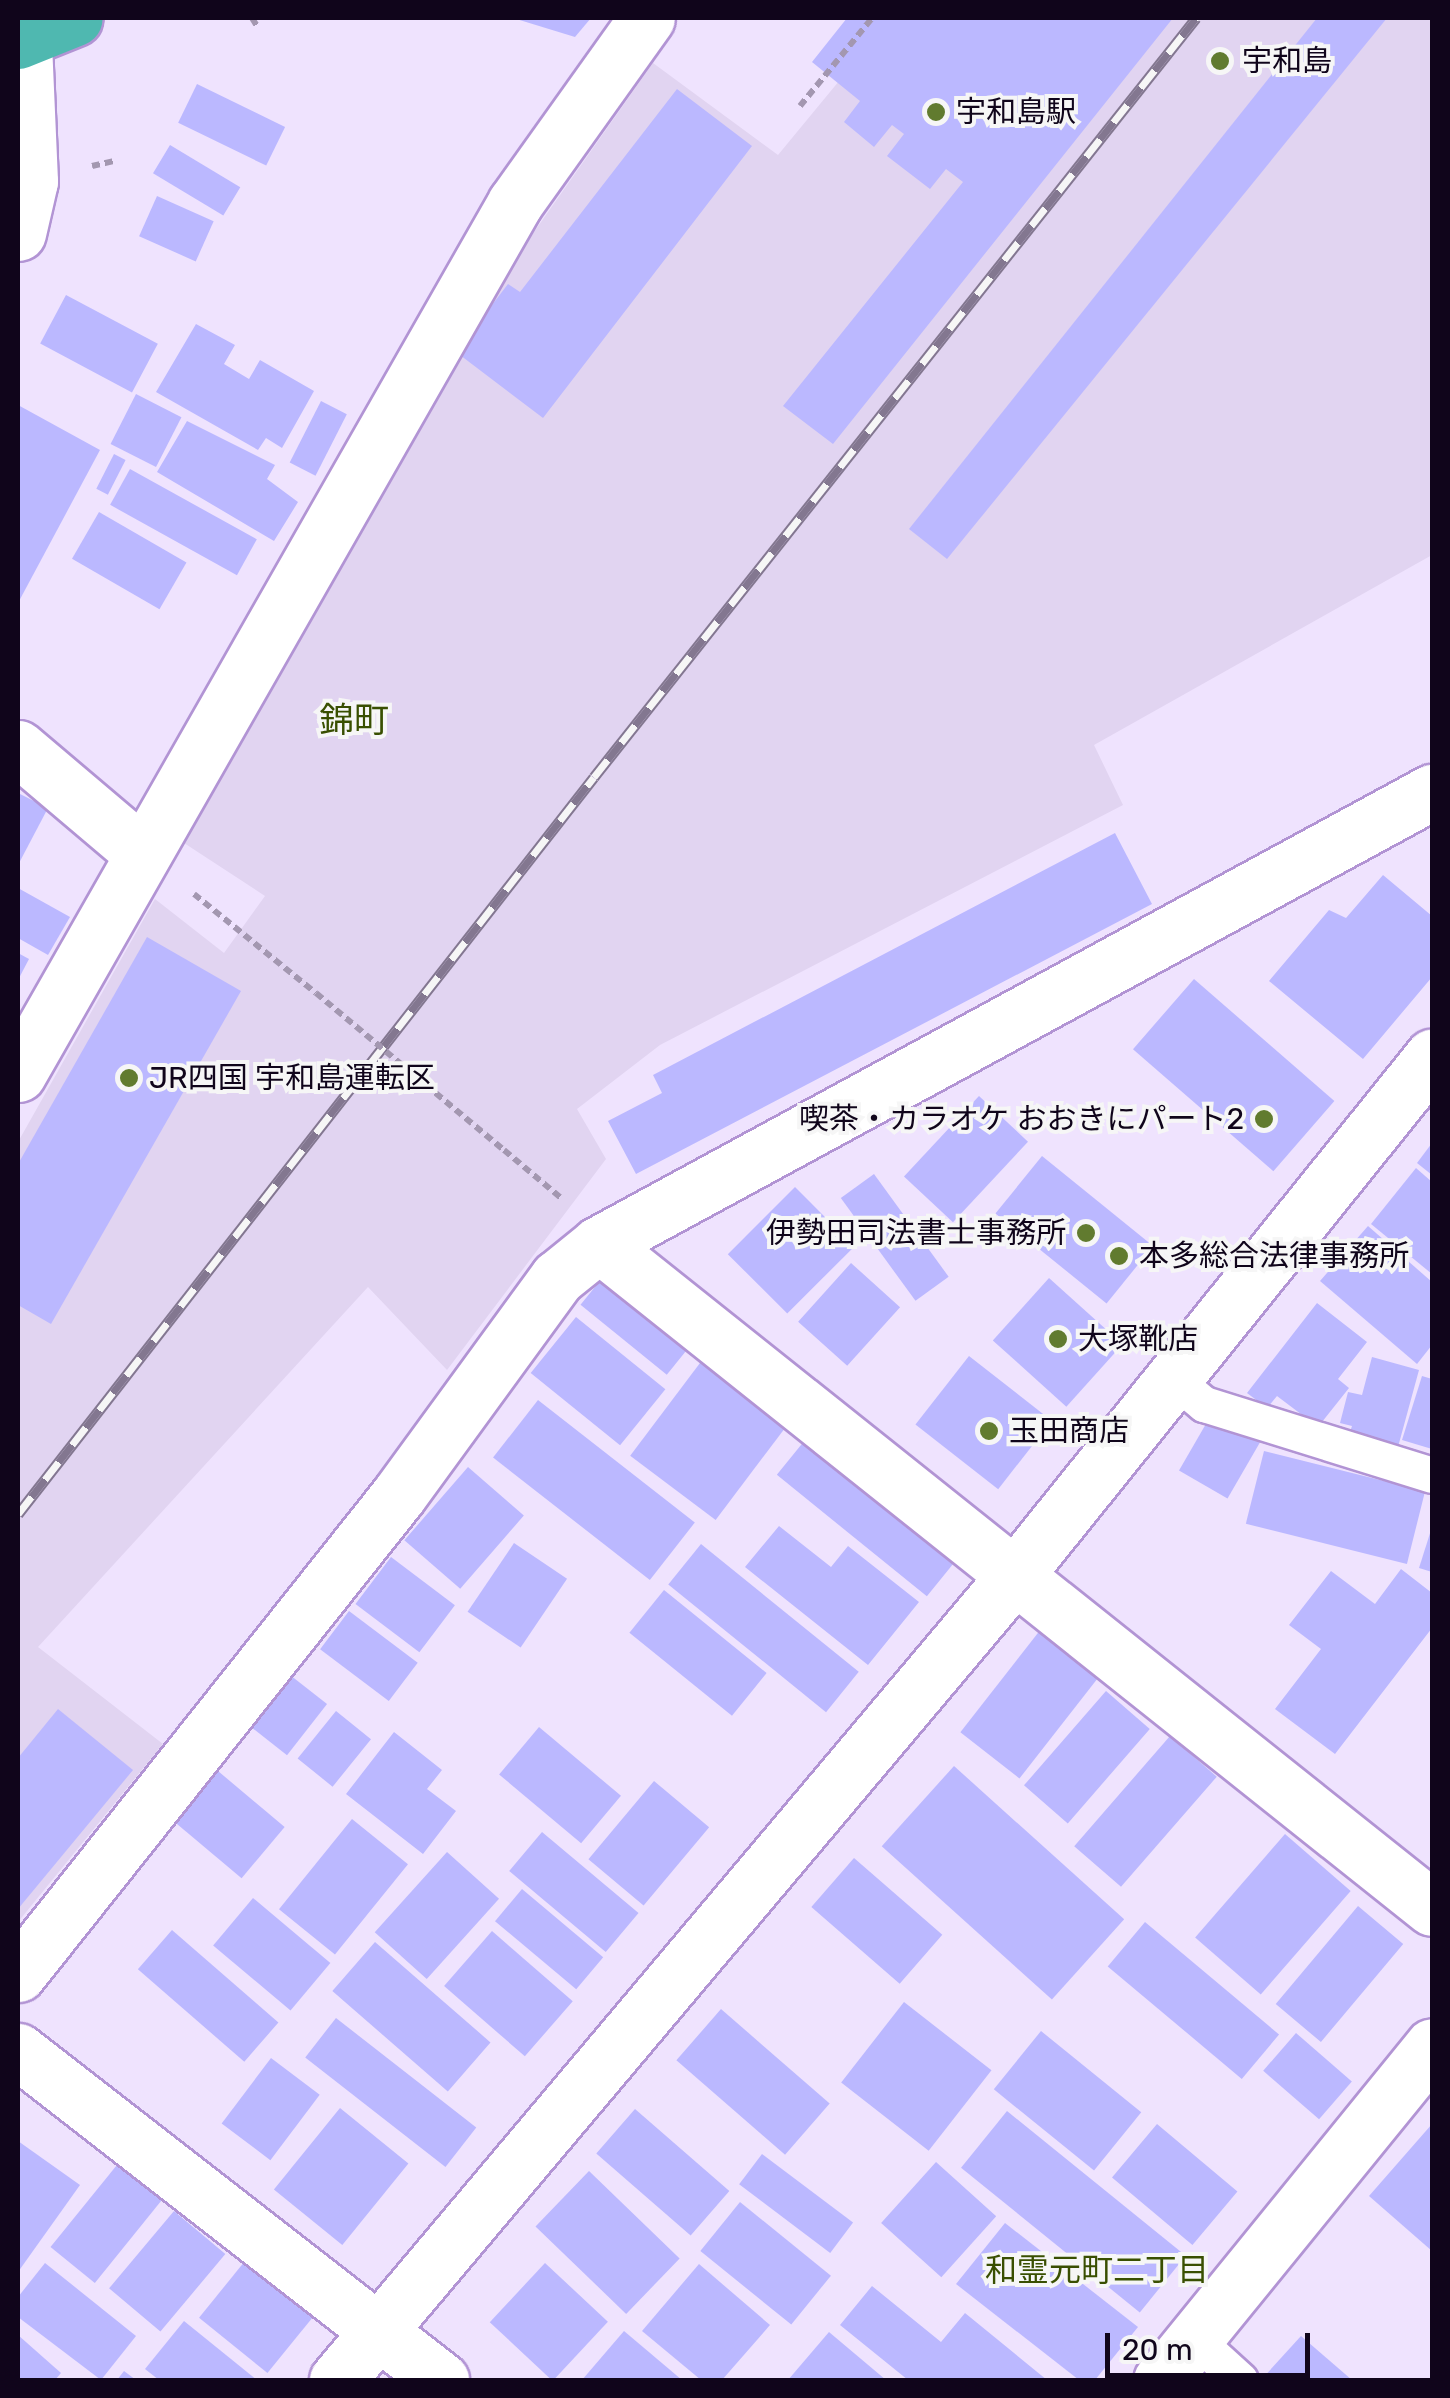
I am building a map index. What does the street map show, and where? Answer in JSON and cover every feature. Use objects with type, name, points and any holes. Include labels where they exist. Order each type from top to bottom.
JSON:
[{"type":"street","points":[[18,1074],[514,202],[648,18]]},
{"type":"street","points":[[18,234],[30,181],[36,29]]},
{"type":"street","points":[[18,748],[142,852]]},
{"type":"street","points":[[18,1974],[398,1496],[558,1278],[584,1224],[1432,792]]},
{"type":"street","points":[[338,2380],[1016,1574],[1432,1057]]},
{"type":"street","points":[[584,1224],[1432,1908]]},
{"type":"street","points":[[1162,2380],[1432,2046]]},
{"type":"street","points":[[18,2051],[442,2380]]},
{"type":"lane","points":[[1174,1380],[1204,1404],[1432,1474]]},
{"type":"lane","points":[[1196,2338],[1240,2380]]},
{"type":"path","points":[[252,18],[257,26]]},
{"type":"path","points":[[800,106],[872,18]]},
{"type":"path","points":[[240,930],[584,1224]]},
{"type":"shaded area","points":[[891,18],[1432,18],[1432,555],[1094,745],[1123,805],[660,1045],[577,1109],[606,1159],[447,1370],[368,1287],[38,1647],[163,1744],[18,1922],[18,1142],[155,899],[224,953],[265,896],[184,843],[427,395],[479,310],[653,63],[778,155]]},
{"type":"building","points":[[513,18],[591,18],[575,37]]},
{"type":"building","points":[[847,18],[1173,18],[833,444],[783,406],[963,182],[946,169],[930,189],[887,156],[904,134],[892,125],[874,147],[844,122],[860,101],[812,62]]},
{"type":"building","points":[[1317,18],[1387,18],[947,559],[909,529]]},
{"type":"building","points":[[197,84],[285,127],[266,166],[178,123]]},
{"type":"building","points":[[677,89],[752,146],[543,418],[456,352],[508,284],[520,292]]},
{"type":"building","points":[[170,145],[240,187],[223,216],[153,173]]},
{"type":"building","points":[[157,196],[214,221],[196,261],[139,236]]},
{"type":"building","points":[[66,295],[158,344],[132,392],[40,344]]},
{"type":"building","points":[[196,324],[235,345],[224,364],[249,379],[260,360],[314,391],[282,448],[266,438],[258,450],[156,392]]},
{"type":"building","points":[[136,394],[181,417],[156,467],[111,444]]},
{"type":"building","points":[[321,401],[347,414],[316,476],[290,462]]},
{"type":"building","points":[[18,405],[100,450],[18,603]]},
{"type":"building","points":[[187,421],[275,465],[267,479],[298,502],[274,541],[157,472]]},
{"type":"building","points":[[114,454],[126,460],[108,495],[96,489]]},
{"type":"building","points":[[130,469],[257,539],[237,575],[110,505]]},
{"type":"building","points":[[99,512],[186,562],[159,609],[72,559]]},
{"type":"building","points":[[18,793],[48,808],[18,865]]},
{"type":"building","points":[[1115,833],[1152,904],[636,1174],[608,1121],[662,1093],[653,1075]]},
{"type":"building","points":[[1383,875],[1432,916],[1432,977],[1363,1059],[1269,981],[1329,910],[1346,918]]},
{"type":"building","points":[[18,888],[70,917],[48,955],[18,938]]},
{"type":"building","name":"JR四国 宇和島運転区","points":[[147,937],[241,991],[51,1324],[18,1305],[18,1164]]},
{"type":"building","points":[[18,953],[29,959],[18,980]]},
{"type":"building","points":[[1194,979],[1334,1101],[1273,1171],[1133,1049]]},
{"type":"building","points":[[979,1096],[1028,1142],[953,1222],[904,1176]]},
{"type":"building","points":[[1432,1143],[1432,1175],[1417,1163]]},
{"type":"building","points":[[1042,1156],[1153,1246],[1107,1304],[995,1214]]},
{"type":"building","points":[[1416,1168],[1432,1182],[1432,1274],[1371,1224]]},
{"type":"building","points":[[874,1174],[949,1277],[915,1301],[841,1198]]},
{"type":"building","points":[[795,1187],[854,1246],[787,1314],[728,1254]]},
{"type":"building","points":[[1368,1226],[1432,1282],[1432,1345],[1417,1364],[1320,1281]]},
{"type":"building","points":[[851,1263],[900,1307],[847,1366],[798,1322]]},
{"type":"building","points":[[612,1266],[698,1336],[667,1375],[581,1305]]},
{"type":"building","points":[[1049,1278],[1123,1344],[1066,1407],[993,1340]]},
{"type":"building","points":[[1317,1303],[1367,1342],[1338,1379],[1349,1388],[1318,1427],[1277,1396],[1267,1408],[1247,1393]]},
{"type":"building","points":[[576,1317],[665,1389],[620,1445],[531,1373]]},
{"type":"building","points":[[969,1356],[1052,1421],[998,1489],[915,1425]]},
{"type":"building","points":[[1372,1357],[1419,1370],[1398,1447],[1349,1435],[1352,1426],[1340,1423],[1348,1392],[1362,1395]]},
{"type":"building","points":[[703,1359],[788,1423],[716,1520],[630,1456]]},
{"type":"building","points":[[1422,1376],[1432,1379],[1432,1449],[1402,1440]]},
{"type":"building","points":[[538,1400],[695,1523],[650,1580],[493,1458]]},
{"type":"building","points":[[1214,1410],[1262,1438],[1227,1499],[1179,1471]]},
{"type":"building","points":[[814,1429],[964,1550],[927,1596],[777,1475]]},
{"type":"building","points":[[1264,1451],[1425,1491],[1407,1564],[1246,1524]]},
{"type":"building","points":[[468,1467],[524,1516],[460,1589],[404,1540]]},
{"type":"building","points":[[779,1526],[831,1567],[848,1546],[919,1602],[868,1665],[745,1567]]},
{"type":"building","points":[[1432,1527],[1432,1572],[1419,1568]]},
{"type":"building","points":[[514,1543],[567,1579],[521,1648],[468,1612]]},
{"type":"building","points":[[701,1544],[859,1672],[826,1712],[668,1584]]},
{"type":"building","points":[[391,1557],[455,1605],[419,1652],[355,1604]]},
{"type":"building","points":[[1401,1569],[1432,1593],[1432,1628],[1335,1754],[1275,1709],[1321,1649],[1289,1625],[1331,1571],[1375,1604]]},
{"type":"building","points":[[664,1590],[767,1673],[732,1716],[629,1633]]},
{"type":"building","points":[[349,1611],[418,1663],[389,1701],[320,1649]]},
{"type":"building","points":[[1041,1629],[1100,1675],[1019,1778],[960,1732]]},
{"type":"building","points":[[290,1675],[327,1704],[287,1755],[250,1726]]},
{"type":"building","points":[[1106,1691],[1150,1729],[1068,1823],[1024,1785]]},
{"type":"building","points":[[58,1709],[133,1770],[18,1909],[18,1758]]},
{"type":"building","points":[[336,1711],[371,1739],[333,1787],[298,1758]]},
{"type":"building","points":[[539,1727],[621,1796],[581,1843],[499,1774]]},
{"type":"building","points":[[394,1732],[442,1770],[427,1789],[456,1811],[423,1854],[346,1794]]},
{"type":"building","points":[[1170,1736],[1217,1777],[1121,1887],[1074,1846]]},
{"type":"building","points":[[954,1766],[1124,1919],[1052,1999],[882,1846]]},
{"type":"building","points":[[218,1771],[285,1827],[242,1878],[175,1822]]},
{"type":"building","points":[[654,1781],[709,1827],[644,1905],[588,1859]]},
{"type":"building","points":[[352,1819],[408,1864],[335,1954],[279,1909]]},
{"type":"building","points":[[542,1832],[639,1913],[606,1952],[509,1871]]},
{"type":"building","points":[[1285,1834],[1351,1891],[1261,1994],[1195,1937]]},
{"type":"building","points":[[447,1852],[499,1899],[427,1979],[375,1932]]},
{"type":"building","points":[[854,1858],[942,1935],[900,1984],[811,1907]]},
{"type":"building","points":[[522,1889],[603,1957],[576,1989],[495,1921]]},
{"type":"building","points":[[253,1898],[330,1963],[291,2010],[213,1945]]},
{"type":"building","points":[[1358,1906],[1403,1944],[1321,2042],[1276,2004]]},
{"type":"building","points":[[1145,1922],[1279,2034],[1242,2079],[1108,1966]]},
{"type":"building","points":[[172,1930],[278,2023],[244,2062],[138,1969]]},
{"type":"building","points":[[492,1931],[573,2001],[525,2056],[444,1986]]},
{"type":"building","points":[[375,1942],[490,2042],[448,2091],[332,1991]]},
{"type":"building","points":[[904,2002],[991,2070],[929,2151],[841,2082]]},
{"type":"building","points":[[721,2009],[830,2103],[785,2155],[676,2060]]},
{"type":"building","points":[[336,2018],[476,2128],[445,2167],[305,2057]]},
{"type":"building","points":[[1041,2031],[1141,2112],[1094,2170],[994,2089]]},
{"type":"building","points":[[1296,2033],[1352,2082],[1319,2119],[1263,2071]]},
{"type":"building","points":[[271,2058],[320,2095],[270,2160],[222,2123]]},
{"type":"building","points":[[340,2108],[408,2163],[342,2245],[274,2190]]},
{"type":"building","points":[[635,2109],[729,2191],[691,2236],[596,2154]]},
{"type":"building","points":[[1007,2111],[1186,2256],[1140,2312],[961,2168]]},
{"type":"building","points":[[1157,2124],[1237,2191],[1192,2245],[1112,2178]]},
{"type":"building","points":[[1432,2124],[1432,2251],[1369,2196]]},
{"type":"building","points":[[18,2141],[80,2185],[18,2272]]},
{"type":"building","points":[[762,2154],[853,2223],[830,2253],[739,2184]]},
{"type":"building","points":[[121,2160],[165,2196],[95,2283],[51,2247]]},
{"type":"building","points":[[936,2162],[996,2216],[941,2277],[881,2223]]},
{"type":"building","points":[[589,2171],[680,2259],[626,2314],[536,2226]]},
{"type":"building","points":[[740,2202],[831,2276],[791,2325],[700,2251]]},
{"type":"building","points":[[174,2211],[225,2254],[160,2331],[109,2288]]},
{"type":"building","points":[[1005,2223],[1138,2327],[1095,2380],[1079,2380],[956,2284]]},
{"type":"building","points":[[245,2261],[313,2316],[267,2373],[199,2318]]},
{"type":"building","points":[[45,2263],[136,2336],[101,2380],[18,2317],[18,2297]]},
{"type":"building","points":[[545,2263],[608,2322],[553,2380],[490,2322]]},
{"type":"building","points":[[699,2264],[770,2325],[722,2380],[701,2380],[642,2331]]},
{"type":"building","points":[[872,2286],[941,2342],[965,2313],[1047,2380],[908,2380],[840,2325]]},
{"type":"building","points":[[184,2321],[257,2380],[159,2380],[145,2369]]},
{"type":"building","points":[[624,2331],[682,2380],[582,2380]]},
{"type":"building","points":[[829,2332],[886,2380],[788,2380]]},
{"type":"building","points":[[18,2335],[61,2373],[55,2380],[18,2380]]},
{"type":"building","points":[[1301,2336],[1352,2380],[1261,2380]]},
{"type":"building","points":[[124,2371],[136,2380],[117,2380]]},
{"type":"railway","points":[[18,1514],[594,777],[1196,18]]},
{"type":"place","name":"宇和島","points":[[1220,61]]},
{"type":"place","name":"宇和島駅","points":[[936,112]]},
{"type":"place","name":"JR四国 宇和島運転区","points":[[129,1078]]},
{"type":"place","name":"喫茶・カラオケ おおきにパート2","points":[[1264,1119]]},
{"type":"place","name":"伊勢田司法書士事務所","points":[[1086,1233]]},
{"type":"place","name":"本多総合法律事務所","points":[[1119,1256]]},
{"type":"place","name":"大塚靴店","points":[[1058,1339]]},
{"type":"place","name":"玉田商店","points":[[989,1431]]},
{"type":"district","name":"錦町","points":[[354,720]]},
{"type":"district","name":"和霊元町二丁目","points":[[1097,2270]]}]
